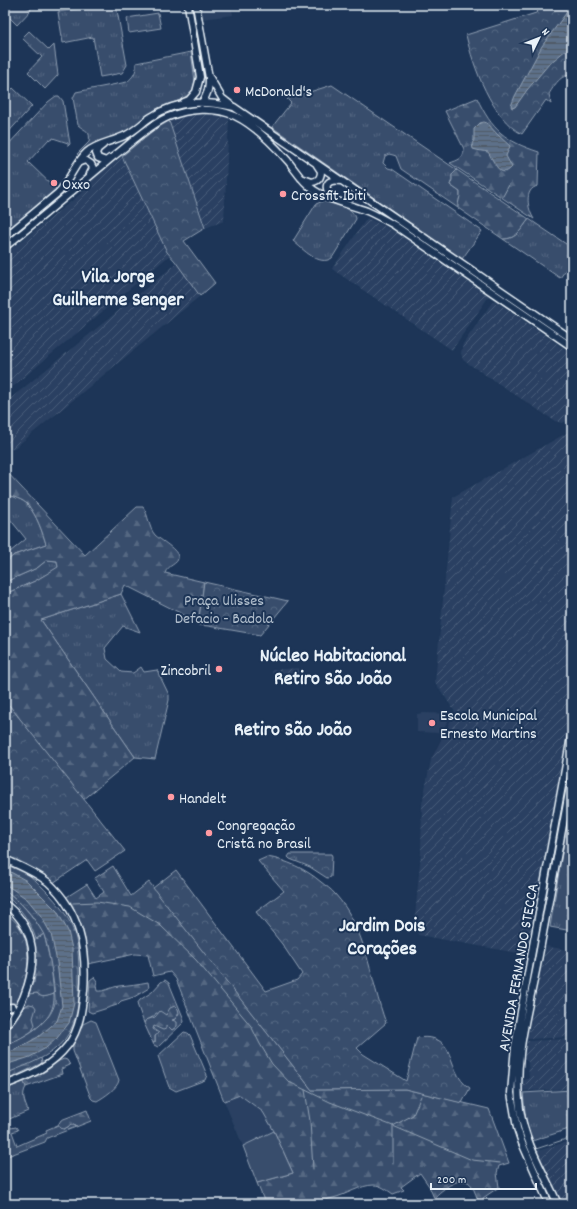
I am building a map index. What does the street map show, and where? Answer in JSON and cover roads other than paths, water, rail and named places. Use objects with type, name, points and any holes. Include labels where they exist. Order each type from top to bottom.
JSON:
[{"type":"main road","points":[[115,156],[106,161],[98,158],[96,153],[98,149],[135,130],[151,117],[189,100],[199,86],[200,77],[188,5]]},
{"type":"main road","points":[[5,247],[154,125],[172,114],[198,106],[203,102],[209,89],[209,78],[196,5]]},
{"type":"main road","points":[[209,78],[222,98],[234,107],[572,339]]},
{"type":"main road","points":[[172,107],[195,102],[234,107]]},
{"type":"main road","points":[[162,120],[179,113],[200,110],[215,110],[235,116],[272,144],[289,162],[305,184],[313,190],[338,202],[366,211],[394,225],[572,347]]},
{"type":"main road","points":[[5,238],[66,185],[69,175],[87,152],[99,144],[115,140]]},
{"type":"main road","points":[[300,178],[312,182],[319,179],[321,174],[319,167],[303,154]]},
{"type":"main road","points":[[77,164],[85,160],[91,164],[92,171],[87,179]]},
{"type":"main road","points":[[338,202],[329,195],[326,188],[330,181],[336,180],[344,182]]},
{"type":"main road","name":"AVENIDA FERNANDO STECCA","points":[[549,1204],[522,1143],[517,1128],[511,1093],[515,1046],[572,731]]},
{"type":"main road","name":"AVENIDA FERNANDO STECCA","points":[[558,1204],[526,1132],[520,1109],[518,1083],[521,1048],[572,776]]},
{"type":"main road","points":[[5,859],[29,870],[46,881],[64,901],[73,914],[78,926],[82,940],[85,970],[80,1020],[68,1044],[57,1057],[38,1071],[5,1085]]},
{"type":"main road","points":[[5,904],[21,920],[28,934],[32,950],[31,966],[26,990],[12,1019],[5,1026]]},
{"type":"main road","points":[[528,972],[533,974],[533,986]]},
{"type":"main road","points":[[511,1093],[517,1087],[518,1083]]},
{"type":"main road","points":[[544,1195],[552,1195],[558,1204]]},
{"type":"waterway","points":[[503,196],[509,185]]},
{"type":"waterway","points":[[73,903],[97,902],[130,907],[160,925],[196,960],[251,1026],[272,1064],[289,1082],[330,1102],[393,1126],[472,1160],[500,1163]]},
{"type":"waterway","points":[[305,1090],[310,1121],[313,1169]]},
{"type":"waterway","points":[[393,1164],[393,1126],[413,1115],[421,1096]]},
{"type":"waterway","points":[[536,1149],[572,1137]]},
{"type":"place","name":"McDonald's","points":[[237,90]]},
{"type":"place","name":"Oxxo","points":[[54,183]]},
{"type":"place","name":"Crossfit Ibiti","points":[[283,194]]},
{"type":"place","name":"Zincobril","points":[[219,669]]},
{"type":"place","name":"Escola Municipal Ernesto Martins","points":[[432,723]]},
{"type":"place","name":"Handelt","points":[[171,797]]},
{"type":"place","name":"Congregação Cristã no Brasil","points":[[209,833]]},
{"type":"district","name":"Vila Jorge Guilherme Senger","points":[[118,286]]},
{"type":"district","name":"Núcleo Habitacional Retiro São João","points":[[333,666]]},
{"type":"district","name":"Retiro São João","points":[[293,728]]},
{"type":"district","name":"Jardim Dois Corações","points":[[382,936]]},
{"type":"park label","name":"Praça Ulisses Defacio - Badola","points":[[224,608]]}]
